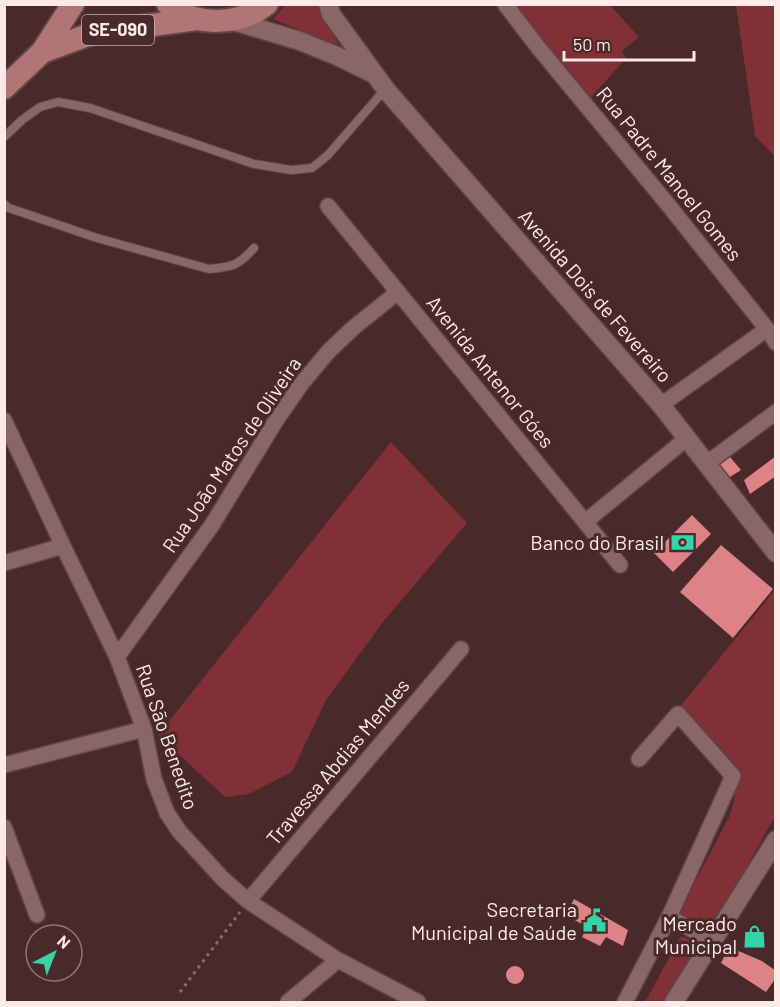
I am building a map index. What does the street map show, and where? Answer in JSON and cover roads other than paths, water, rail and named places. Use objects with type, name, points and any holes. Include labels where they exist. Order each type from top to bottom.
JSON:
[{"type":"main road","name":"SE-090","points":[[4,87],[42,52],[73,4]]},
{"type":"main road","points":[[168,4],[173,9],[197,19],[213,21],[230,20],[259,11],[267,4]]},
{"type":"main road","name":"SE-090","points":[[42,52],[93,33],[197,19]]},
{"type":"street","name":"Avenida Dois de Fevereiro","points":[[328,4],[331,14],[387,91],[661,405],[776,552]]},
{"type":"street","name":"Rua Padre Manoel Gomes","points":[[505,4],[670,207],[776,343]]},
{"type":"street","name":"Avenida Dois de Fevereiro","points":[[230,20],[300,41],[375,75]]},
{"type":"street","name":"Avenida Antenor Góes","points":[[328,206],[620,565]]},
{"type":"street","name":"Rua João Matos de Oliveira","points":[[117,657],[212,525],[275,422],[302,383],[328,352],[353,328],[398,292]]},
{"type":"street","points":[[661,405],[766,329]]},
{"type":"street","points":[[706,464],[776,412]]},
{"type":"street","name":"Rua São Benedito","points":[[4,420],[117,657],[144,729],[154,779],[167,813],[179,831],[223,879],[248,901],[338,960],[418,1002]]},
{"type":"street","points":[[585,522],[686,439]]},
{"type":"street","points":[[6,559],[63,546]]},
{"type":"street","name":"Travessa Abdias Mendes","points":[[248,901],[461,649]]},
{"type":"street","points":[[625,1002],[669,917],[733,776],[678,714],[639,759]]},
{"type":"street","points":[[4,765],[144,729]]},
{"type":"street","points":[[4,828],[37,915]]},
{"type":"street","points":[[674,1002],[776,840]]},
{"type":"street","points":[[669,917],[711,941]]},
{"type":"street","points":[[288,1002],[338,960]]},
{"type":"lane","points":[[4,137],[40,107],[58,102],[90,108],[254,164],[291,170],[312,168],[328,155],[381,94],[387,91]]},
{"type":"lane","points":[[4,204],[9,208],[97,238],[209,269],[226,268],[243,261],[254,248]]},
{"type":"place","name":"Banco do Brasil","points":[[682,543]]},
{"type":"place","name":"Secretaria Municipal de Saúde","points":[[595,921]]},
{"type":"place","name":"Mercado Municipal","points":[[755,936]]}]
